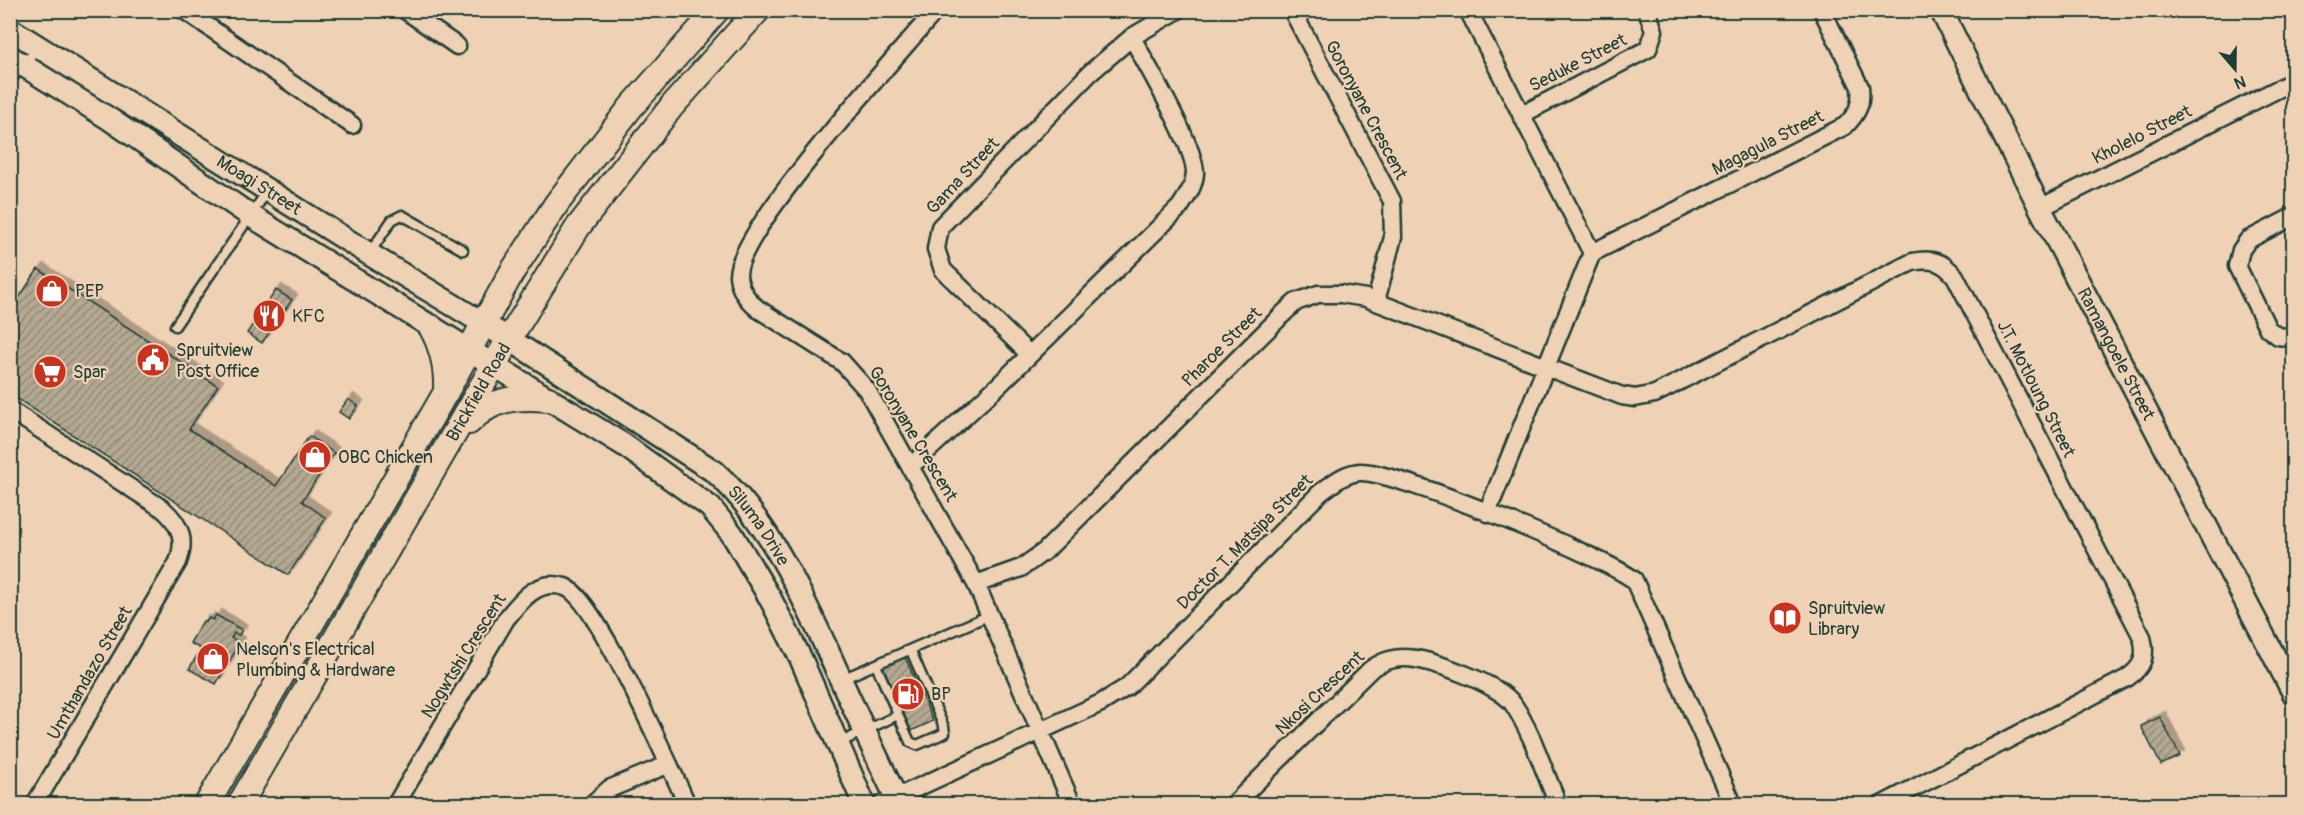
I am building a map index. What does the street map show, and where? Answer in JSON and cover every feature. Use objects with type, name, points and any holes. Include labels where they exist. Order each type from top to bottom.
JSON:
[{"type":"main road","name":"Brickfield Road","points":[[207,804],[446,392],[512,272],[557,203],[631,107],[717,10]]},
{"type":"main road","name":"Brickfield Road","points":[[240,804],[454,438],[509,339],[578,227],[672,106],[758,10]]},
{"type":"main road","points":[[431,327],[439,340],[446,367],[446,392]]},
{"type":"main road","points":[[454,438],[478,413],[503,399],[548,399]]},
{"type":"street","points":[[184,10],[352,125]]},
{"type":"street","points":[[405,10],[457,46]]},
{"type":"street","name":"Goronyane Crescent","points":[[936,10],[763,218],[745,250],[738,274],[740,287],[747,299],[758,309],[842,362],[858,377],[912,465],[976,584],[1072,804]]},
{"type":"street","name":"Gama Street","points":[[1029,354],[943,270],[936,249],[940,227],[1090,73],[1131,37],[1178,10]]},
{"type":"street","name":"Goronyane Crescent","points":[[1292,10],[1392,201],[1393,237],[1376,301]]},
{"type":"street","points":[[1468,10],[1592,253],[1544,367],[1487,513]]},
{"type":"street","name":"Seduke Street","points":[[1521,115],[1648,49],[1654,31],[1647,10]]},
{"type":"street","name":"Magagula Street","points":[[1592,253],[1845,126],[1852,119],[1860,105],[1860,87],[1822,10]]},
{"type":"street","name":"Ramangoele Street","points":[[1941,10],[2040,208],[2294,694]]},
{"type":"street","name":"Moagi Street","points":[[10,29],[509,339]]},
{"type":"street","points":[[912,465],[1180,207],[1193,184],[1195,172],[1189,147],[1131,37]]},
{"type":"street","name":"Moagi Street","points":[[15,68],[108,118],[251,216],[495,366]]},
{"type":"street","name":"Kholelo Street","points":[[2040,208],[2294,81]]},
{"type":"street","points":[[2294,216],[2248,240],[2241,250],[2237,266],[2268,329],[2278,336],[2294,338]]},
{"type":"street","name":"J.T. Motloung Street","points":[[1544,367],[1622,396],[1648,397],[1912,262],[1937,261],[1945,264],[1955,276],[2142,637],[2144,659],[2139,669],[2127,678],[1883,804]]},
{"type":"street","name":"Pharoe Street","points":[[976,584],[1021,568],[1045,551],[1296,302],[1307,297],[1330,293],[1376,301],[1544,367]]},
{"type":"street","name":"Siluma Drive","points":[[509,339],[715,472],[736,491],[778,555],[810,613],[865,730],[892,802]]},
{"type":"street","name":"Siluma Drive","points":[[495,366],[678,483],[720,518],[784,624],[864,804]]},
{"type":"street","name":"Umthandazo Street","points":[[10,410],[172,517],[183,538],[178,562],[35,804]]},
{"type":"street","name":"Doctor T. Matsipa Street","points":[[892,802],[1101,703],[1127,687],[1311,501],[1339,478],[1359,472],[1379,475],[1487,513],[1609,566],[1634,580],[1733,804]]},
{"type":"street","name":"Nogwtshi Crescent","points":[[396,804],[506,619],[527,594],[551,585],[567,587],[586,607],[627,676],[687,804]]},
{"type":"street","name":"Nkosi Crescent","points":[[1237,803],[1371,669],[1384,661],[1406,658],[1425,661],[1480,682],[1511,702],[1558,804]]},
{"type":"street","points":[[592,804],[609,789],[669,764]]},
{"type":"lane","points":[[15,68],[38,46]]},
{"type":"lane","points":[[176,326],[268,190]]},
{"type":"lane","points":[[369,254],[392,220],[402,215],[463,250]]},
{"type":"lane","points":[[841,680],[990,615]]},
{"type":"lane","points":[[876,665],[910,742],[915,745],[945,733],[911,651]]},
{"type":"lane","points":[[837,744],[898,715]]},
{"type":"building","points":[[38,269],[218,386],[189,429],[276,486],[309,436],[334,453],[302,501],[326,518],[288,575],[10,394],[10,306],[13,307]]},
{"type":"building","name":"KFC","points":[[276,290],[292,300],[262,343],[247,333]]},
{"type":"building","points":[[348,399],[358,406],[349,419],[339,412]]},
{"type":"building","name":"Nelson's Electrical Plumbing & Hardware","points":[[216,615],[242,630],[239,635],[234,633],[231,638],[240,643],[216,684],[189,669],[201,649],[190,643],[203,621],[206,622],[209,618],[213,620]]},
{"type":"building","points":[[905,657],[933,721],[911,731],[883,667]]},
{"type":"building","points":[[2160,717],[2180,756],[2161,765],[2141,726]]},
{"type":"place","name":"PEP","points":[[52,291]]},
{"type":"place","name":"KFC","points":[[269,316]]},
{"type":"place","name":"Spruitview Post Office","points":[[153,360]]},
{"type":"place","name":"Spar","points":[[50,372]]},
{"type":"place","name":"OBC Chicken","points":[[315,457]]},
{"type":"place","name":"Spruitview Library","points":[[1785,618]]},
{"type":"place","name":"Nelson's Electrical Plumbing & Hardware","points":[[213,659]]},
{"type":"place","name":"BP","points":[[908,694]]}]
